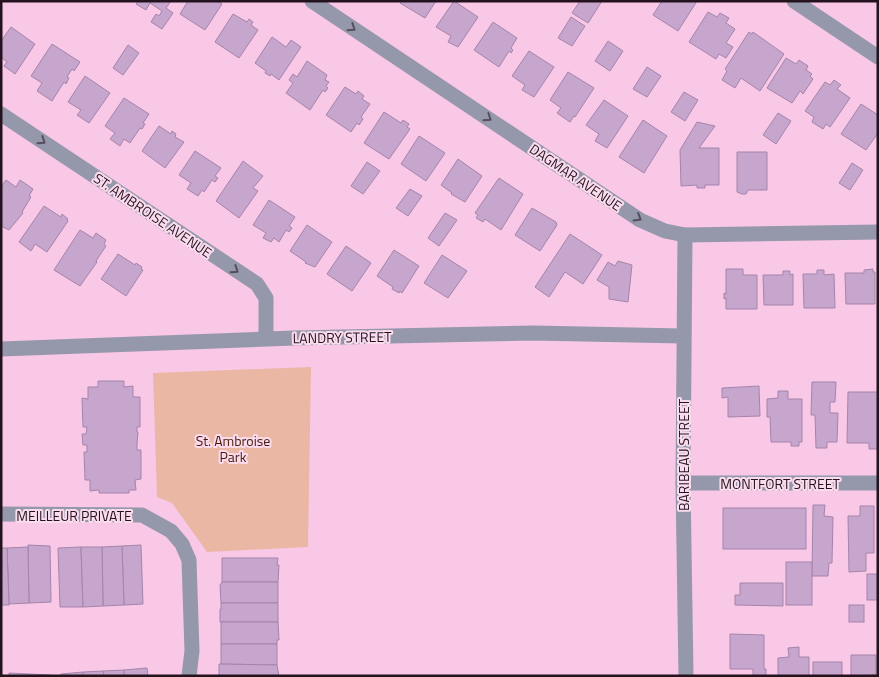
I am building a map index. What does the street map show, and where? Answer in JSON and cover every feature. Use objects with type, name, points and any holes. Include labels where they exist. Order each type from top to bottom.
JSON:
[{"type":"street","name":"DAGMAR AVENUE","points":[[312,1],[640,220],[665,231],[685,235],[878,232]]},
{"type":"street","points":[[794,1],[878,56]]},
{"type":"street","name":"ST. AMBROISE AVENUE","points":[[1,114],[257,284],[266,298],[266,338]]},
{"type":"street","name":"BARIBEAU STREET","points":[[685,235],[683,483],[686,676]]},
{"type":"street","name":"LANDRY STREET","points":[[1,349],[266,338],[533,333],[683,336]]},
{"type":"street","name":"MONTFORT STREET","points":[[683,483],[878,483]]},
{"type":"street","name":"MEILLEUR PRIVATE","points":[[1,514],[142,515],[171,531],[182,544],[189,560],[192,651],[189,676]]},
{"type":"green space","name":"St. Ambroise Park","points":[[311,367],[308,547],[207,552],[172,503],[157,497],[153,373]]},
{"type":"building","points":[[138,1],[171,1],[166,8],[173,13],[162,29],[151,22],[156,14],[159,16],[162,11],[150,3],[146,10],[136,4]]},
{"type":"building","points":[[188,1],[217,1],[222,4],[205,30],[180,14]]},
{"type":"building","points":[[401,1],[436,1],[425,18],[400,3]]},
{"type":"building","points":[[454,1],[478,17],[458,47],[448,42],[451,36],[436,27]]},
{"type":"building","points":[[580,1],[602,1],[588,23],[572,13]]},
{"type":"building","points":[[662,1],[697,1],[678,31],[653,15]]},
{"type":"building","points":[[708,12],[717,17],[720,13],[729,18],[726,23],[735,29],[726,43],[733,47],[726,58],[719,54],[716,59],[689,42]]},
{"type":"building","points":[[233,14],[247,22],[249,19],[253,22],[251,25],[258,30],[239,58],[215,42]]},
{"type":"building","points":[[571,17],[585,26],[572,46],[558,38]]},
{"type":"building","points":[[493,22],[517,38],[511,48],[513,50],[511,53],[509,51],[499,67],[474,50]]},
{"type":"building","points":[[11,27],[35,44],[15,74],[4,66],[7,62],[1,57],[1,41]]},
{"type":"building","points":[[749,32],[752,34],[753,32],[784,54],[760,91],[741,78],[735,88],[722,80],[727,71],[725,69]]},
{"type":"building","points":[[272,37],[286,47],[291,40],[301,47],[279,80],[271,74],[270,76],[265,73],[266,71],[255,63]]},
{"type":"building","points":[[608,41],[623,51],[610,71],[595,61]]},
{"type":"building","points":[[52,44],[80,62],[74,71],[72,69],[67,77],[69,78],[66,84],[64,82],[52,101],[37,91],[42,83],[31,76]]},
{"type":"building","points":[[128,45],[139,53],[123,75],[113,68]]},
{"type":"building","points":[[529,51],[554,67],[534,97],[522,90],[525,85],[512,76]]},
{"type":"building","points":[[786,58],[796,64],[799,60],[808,66],[806,70],[812,74],[810,76],[813,79],[803,94],[800,91],[792,103],[767,88]]},
{"type":"building","points":[[307,61],[327,75],[325,80],[329,82],[326,86],[328,88],[325,92],[323,90],[310,110],[286,93],[293,83],[289,80],[293,74],[297,77]]},
{"type":"building","points":[[647,67],[661,76],[647,97],[633,89]]},
{"type":"building","points":[[568,72],[594,88],[570,122],[557,113],[561,108],[550,100]]},
{"type":"building","points":[[85,76],[110,93],[89,123],[77,115],[81,110],[68,102]]},
{"type":"building","points":[[834,80],[841,85],[837,89],[850,98],[830,127],[826,124],[823,129],[812,122],[814,117],[805,111],[825,82],[830,85]]},
{"type":"building","points":[[345,87],[356,94],[358,91],[364,96],[362,99],[370,104],[361,117],[363,119],[359,125],[357,123],[351,132],[326,115]]},
{"type":"building","points":[[684,92],[698,100],[685,121],[671,112]]},
{"type":"building","points":[[124,98],[149,114],[143,123],[145,124],[142,129],[140,128],[130,143],[124,139],[120,146],[110,139],[115,133],[105,126]]},
{"type":"building","points":[[604,100],[628,116],[607,148],[595,141],[599,134],[586,125]]},
{"type":"building","points":[[861,104],[878,115],[878,133],[866,150],[841,134]]},
{"type":"building","points":[[384,112],[401,123],[403,120],[409,124],[407,127],[410,129],[389,159],[364,143]]},
{"type":"building","points":[[778,113],[791,121],[776,144],[763,135]]},
{"type":"building","points":[[643,120],[667,136],[644,173],[619,157]]},
{"type":"building","points":[[697,122],[715,126],[699,148],[719,148],[719,185],[705,185],[705,188],[697,188],[697,185],[681,186],[680,150]]},
{"type":"building","points":[[159,126],[171,134],[172,131],[176,134],[175,137],[184,142],[165,168],[142,151]]},
{"type":"building","points":[[419,136],[445,153],[426,181],[401,164]]},
{"type":"building","points":[[195,151],[221,168],[215,176],[218,178],[215,182],[212,180],[204,192],[202,190],[198,196],[187,189],[191,183],[179,175]]},
{"type":"building","points":[[737,152],[767,152],[767,190],[748,190],[746,194],[737,192]]},
{"type":"building","points":[[458,159],[482,176],[465,202],[451,194],[441,185]]},
{"type":"building","points":[[243,161],[263,176],[253,188],[258,191],[239,218],[216,201]]},
{"type":"building","points":[[367,162],[380,171],[363,194],[351,186]]},
{"type":"building","points":[[852,163],[863,170],[850,190],[839,183]]},
{"type":"building","points":[[499,178],[523,194],[501,230],[485,219],[483,222],[476,218],[478,215],[475,213]]},
{"type":"building","points":[[6,180],[16,187],[20,180],[33,189],[23,213],[9,230],[1,226],[1,187]]},
{"type":"building","points":[[410,189],[422,196],[408,216],[396,208]]},
{"type":"building","points":[[269,200],[295,217],[289,226],[292,228],[289,232],[286,230],[279,242],[274,238],[271,242],[263,238],[266,233],[253,225]]},
{"type":"building","points":[[44,206],[61,217],[62,214],[68,221],[47,252],[35,244],[31,251],[19,242]]},
{"type":"building","points":[[532,208],[556,222],[557,225],[540,251],[515,235]]},
{"type":"building","points":[[445,213],[457,220],[439,246],[428,238]]},
{"type":"building","points":[[307,225],[332,242],[315,267],[305,263],[290,251]]},
{"type":"building","points":[[80,230],[93,238],[96,233],[106,240],[104,244],[106,246],[80,286],[54,270]]},
{"type":"building","points":[[570,234],[602,255],[583,284],[565,272],[549,297],[535,287]]},
{"type":"building","points":[[346,246],[371,263],[352,291],[327,274]]},
{"type":"building","points":[[394,250],[419,266],[402,293],[392,289],[393,287],[377,276]]},
{"type":"building","points":[[118,254],[135,265],[136,263],[143,270],[126,296],[101,279]]},
{"type":"building","points":[[442,255],[467,271],[448,298],[424,283]]},
{"type":"building","points":[[618,261],[632,265],[628,302],[609,299],[609,287],[597,280],[608,262],[615,266]]},
{"type":"building","points":[[726,269],[743,269],[743,275],[757,275],[757,309],[726,309],[724,293],[726,294]]},
{"type":"building","points":[[873,269],[873,272],[875,272],[875,304],[846,304],[845,273],[864,273],[864,270]]},
{"type":"building","points":[[817,270],[824,270],[824,275],[834,274],[835,308],[804,308],[803,274],[817,274]]},
{"type":"building","points":[[783,271],[790,271],[790,275],[793,274],[793,305],[764,305],[763,275],[783,275]]},
{"type":"building","points":[[98,381],[124,381],[124,387],[133,386],[133,397],[140,397],[140,427],[137,427],[137,450],[141,450],[141,479],[135,480],[136,490],[129,490],[129,493],[99,493],[99,490],[90,491],[90,480],[85,480],[84,452],[87,452],[87,445],[83,445],[82,434],[86,434],[87,427],[83,427],[82,398],[88,399],[88,387],[98,387]]},
{"type":"building","points":[[812,382],[836,382],[835,402],[830,402],[830,413],[838,413],[837,442],[827,442],[827,448],[816,448],[815,415],[811,415]]},
{"type":"building","points":[[759,386],[760,416],[728,417],[728,397],[722,398],[722,388]]},
{"type":"building","points":[[778,391],[788,391],[788,399],[802,399],[802,442],[799,442],[799,446],[791,446],[791,442],[771,442],[770,417],[767,417],[767,399],[778,398]]},
{"type":"building","points":[[848,392],[878,392],[878,449],[869,449],[869,443],[847,443]]},
{"type":"building","points":[[813,505],[825,505],[824,516],[833,517],[832,563],[829,563],[828,576],[812,576]]},
{"type":"building","points":[[860,506],[874,506],[874,553],[866,553],[866,571],[849,572],[848,516],[860,516]]},
{"type":"building","points":[[723,508],[806,508],[806,549],[723,549]]},
{"type":"building","points":[[28,545],[50,546],[51,602],[29,603]]},
{"type":"building","points":[[141,545],[143,604],[124,605],[122,546]]},
{"type":"building","points":[[122,546],[124,605],[103,606],[102,547]]},
{"type":"building","points":[[28,547],[29,603],[9,604],[7,548]]},
{"type":"building","points":[[81,547],[83,607],[60,607],[58,548]]},
{"type":"building","points":[[81,547],[102,547],[103,606],[83,607]]},
{"type":"building","points":[[1,548],[7,548],[9,605],[1,605]]},
{"type":"building","points":[[222,558],[278,558],[278,582],[222,582]]},
{"type":"building","points":[[786,562],[812,562],[812,605],[786,605]]},
{"type":"building","points":[[867,574],[878,574],[878,600],[867,600]]},
{"type":"building","points":[[222,582],[278,582],[278,603],[221,603],[220,585]]},
{"type":"building","points":[[740,583],[783,583],[783,606],[735,605],[735,595],[740,595]]},
{"type":"building","points":[[221,603],[278,603],[278,622],[220,622]]},
{"type":"building","points":[[849,605],[864,605],[864,622],[849,622]]},
{"type":"building","points":[[221,622],[278,622],[279,640],[277,640],[277,644],[221,644]]},
{"type":"building","points":[[730,634],[764,635],[764,669],[766,669],[766,676],[753,676],[753,669],[730,669]]},
{"type":"building","points":[[221,644],[277,644],[277,665],[221,664]]},
{"type":"building","points":[[799,647],[799,657],[809,657],[809,676],[778,676],[778,658],[789,657],[788,648]]},
{"type":"building","points":[[851,655],[876,655],[876,675],[851,676]]},
{"type":"building","points":[[813,662],[842,662],[842,676],[813,676]]},
{"type":"building","points":[[219,664],[277,665],[279,676],[219,676]]},
{"type":"building","points":[[147,668],[148,676],[124,676],[124,670]]},
{"type":"building","points":[[124,670],[124,676],[104,676],[103,671]]},
{"type":"building","points":[[103,671],[104,676],[83,676],[83,672]]},
{"type":"building","points":[[83,672],[83,676],[61,676],[61,674]]},
{"type":"building","points":[[9,673],[29,674],[29,676],[9,676]]},
{"type":"building","points":[[29,674],[51,675],[51,676],[29,676]]}]
